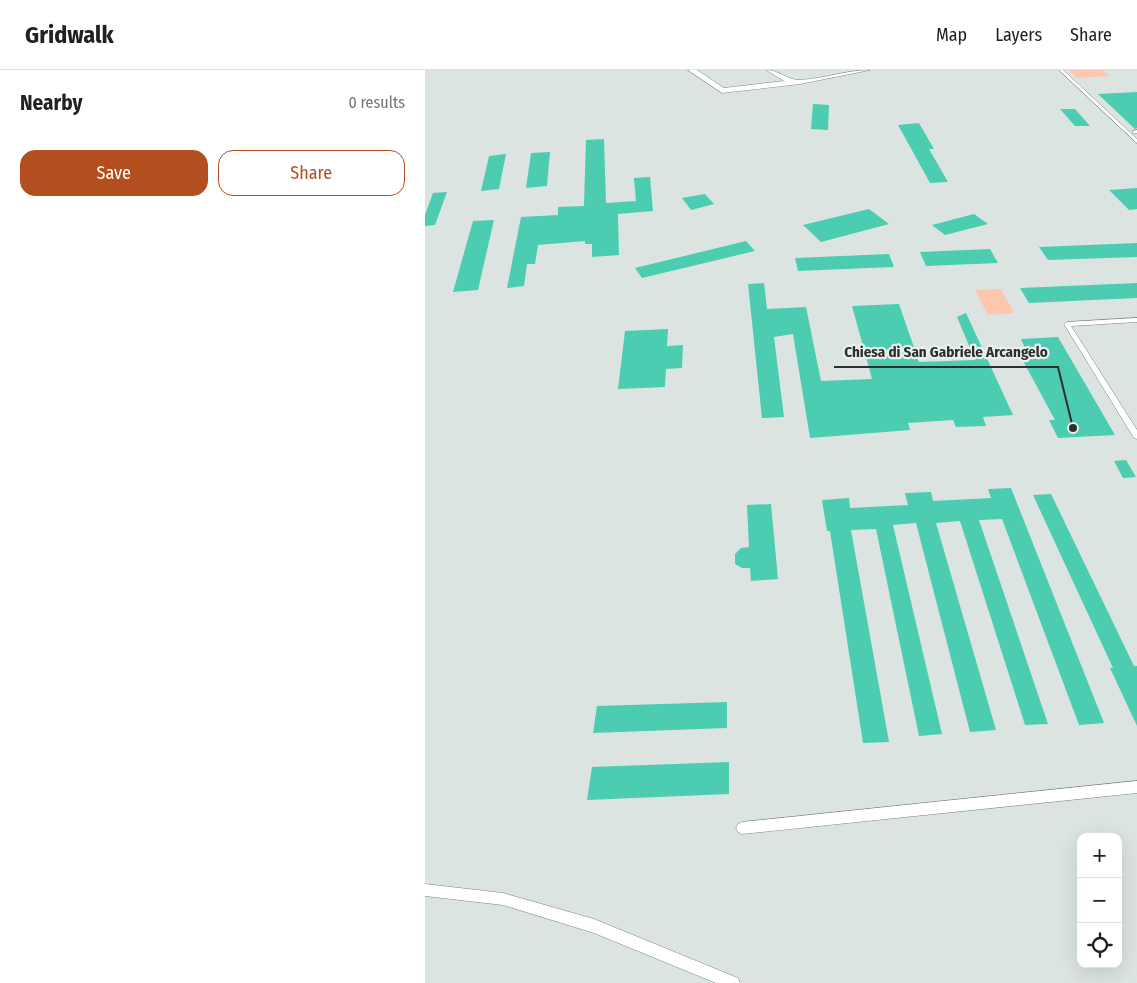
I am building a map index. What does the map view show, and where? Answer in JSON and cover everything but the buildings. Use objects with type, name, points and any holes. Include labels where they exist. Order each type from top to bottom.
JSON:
[{"type":"street","points":[[692,70],[722,91],[800,82],[866,70]]},
{"type":"street","points":[[770,70],[789,81],[800,82]]},
{"type":"lane","points":[[1061,70],[1137,142]]},
{"type":"lane","points":[[1137,320],[1067,324],[1137,436]]},
{"type":"lane","points":[[742,828],[1137,787]]},
{"type":"lane","points":[[425,890],[503,899],[594,926],[733,983]]},
{"type":"shaded area","points":[[1068,70],[1102,70],[1110,76],[1077,78]]},
{"type":"shaded area","points":[[1001,289],[1014,313],[988,315],[975,290]]},
{"type":"place","name":"Chiesa di San Gabriele Arcangelo","points":[[1073,428]]}]
